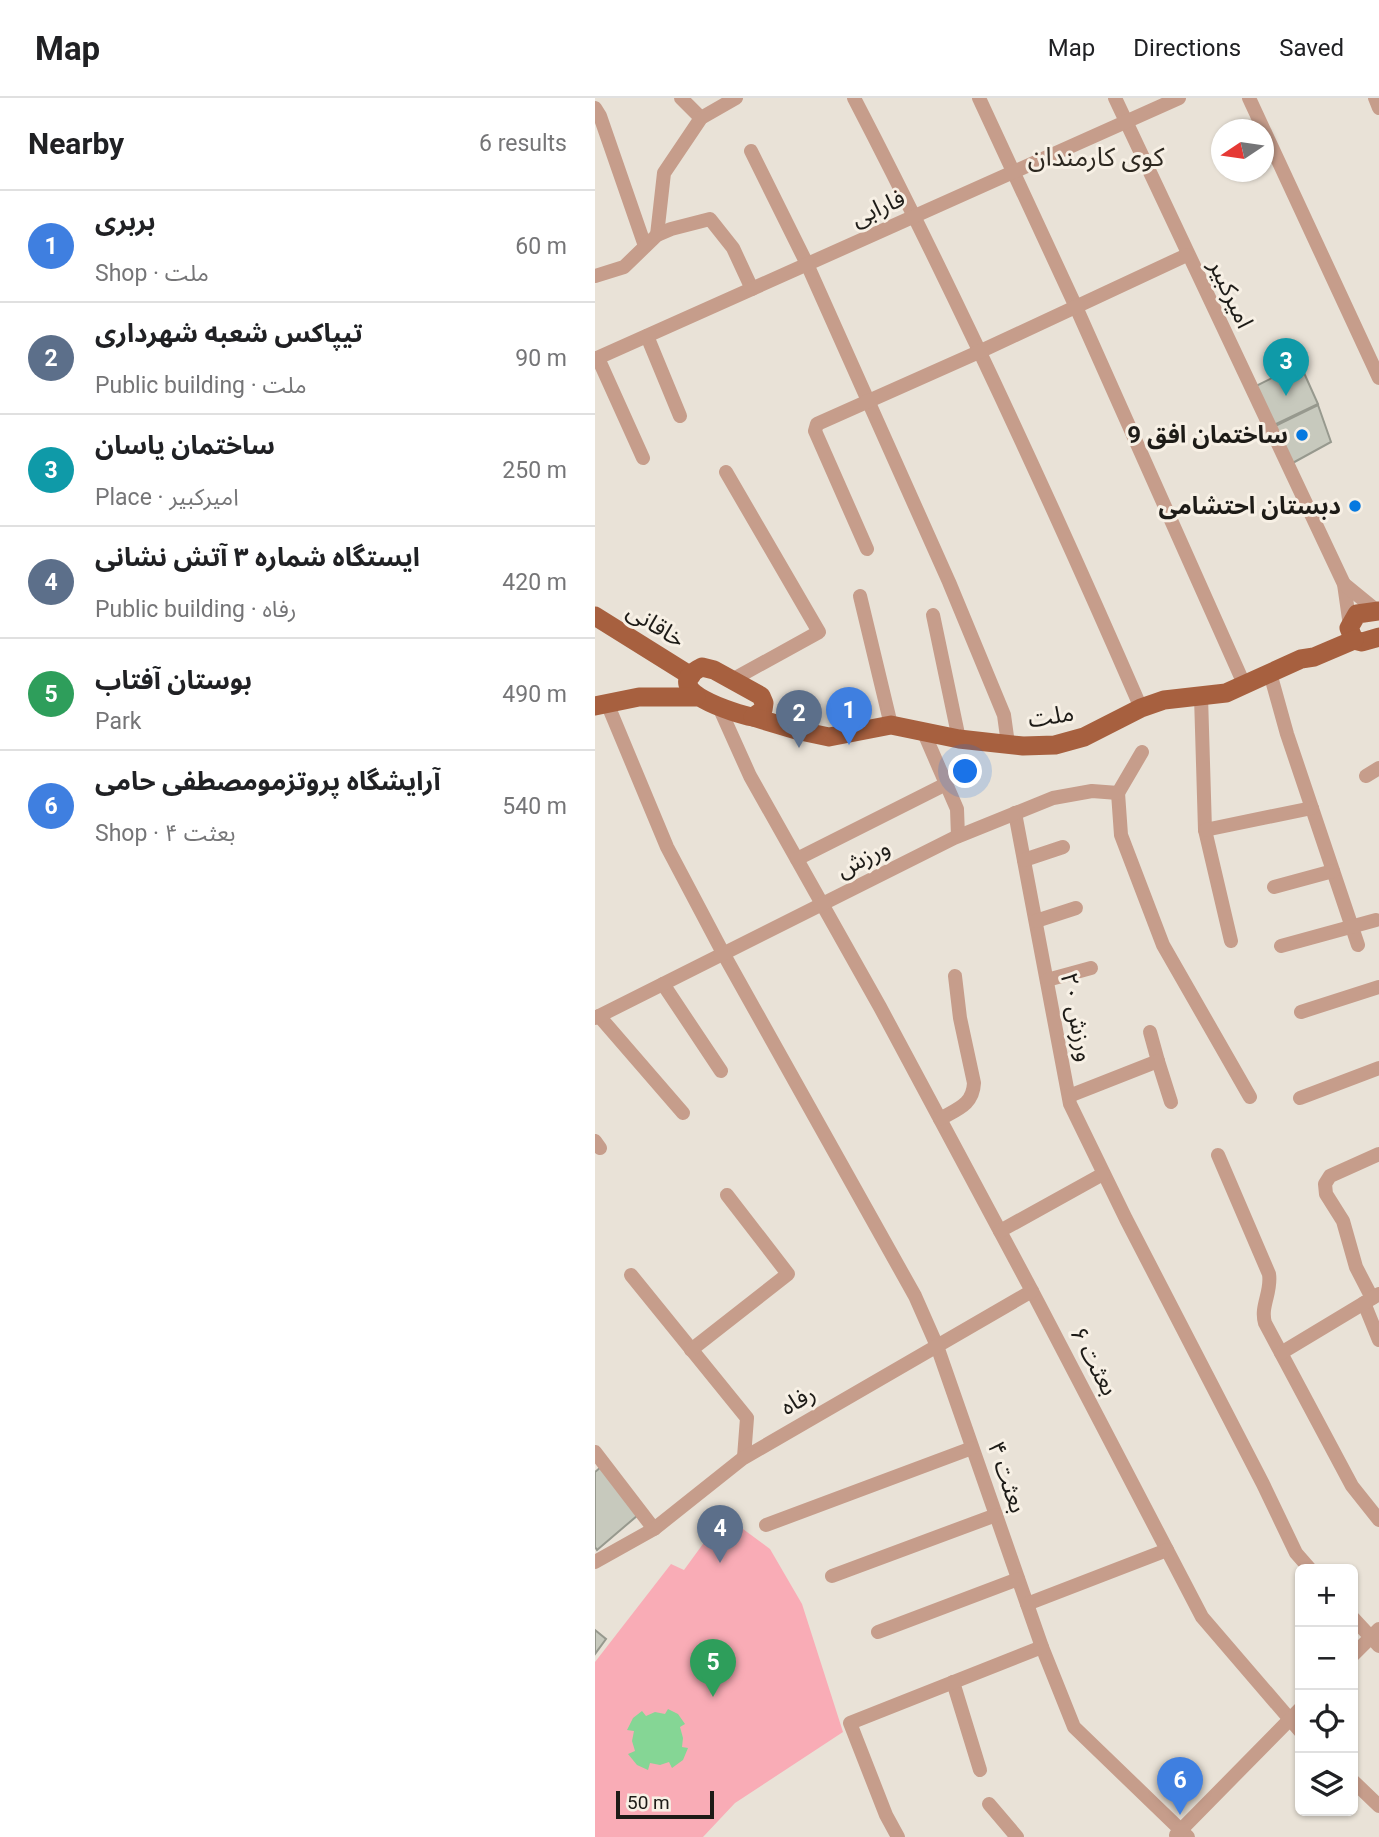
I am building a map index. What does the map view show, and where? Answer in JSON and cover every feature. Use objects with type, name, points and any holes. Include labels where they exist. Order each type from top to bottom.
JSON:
[{"type":"main road","name":"ملت","points":[[696,697],[719,707],[829,737],[891,725],[959,739],[1055,745],[1083,737],[1141,708],[1164,700],[1226,693],[1301,659],[1351,632],[1357,614],[1378,610]]},
{"type":"main road","name":"خاقانی","points":[[595,616],[691,676]]},
{"type":"main road","points":[[1351,632],[1362,642],[1379,637]]},
{"type":"main road","points":[[601,704],[639,697],[696,697],[690,686],[691,676],[698,669],[706,668],[761,696],[796,730]]},
{"type":"main road","points":[[753,717],[763,710],[761,696]]},
{"type":"street","points":[[681,98],[701,118]]},
{"type":"street","points":[[657,235],[664,173],[701,118],[736,98]]},
{"type":"street","points":[[854,98],[981,351],[1061,523],[1141,708]]},
{"type":"street","points":[[979,98],[1076,307],[1244,684]]},
{"type":"street","name":"امیرکبیر","points":[[1115,98],[1344,584],[1351,632]]},
{"type":"street","name":"فارابی","points":[[596,358],[1179,98]]},
{"type":"street","points":[[1249,98],[1379,378]]},
{"type":"street","points":[[1375,98],[1379,108]]},
{"type":"street","points":[[595,108],[645,246]]},
{"type":"street","points":[[751,151],[807,264],[949,582],[1004,715],[1008,744]]},
{"type":"street","points":[[595,276],[624,267],[657,235],[710,219],[733,248],[752,289]]},
{"type":"street","points":[[867,549],[814,426],[1187,255]]},
{"type":"street","points":[[647,336],[680,416]]},
{"type":"street","points":[[596,358],[643,458]]},
{"type":"street","points":[[726,472],[819,632],[732,680]]},
{"type":"street","points":[[1344,584],[1378,610]]},
{"type":"street","points":[[860,596],[891,725]]},
{"type":"street","points":[[933,615],[959,739]]},
{"type":"street","points":[[1270,673],[1358,945]]},
{"type":"street","points":[[1201,696],[1205,830],[1231,942]]},
{"type":"street","name":"بعثت ۴","points":[[601,704],[667,847],[723,953],[915,1296],[937,1346],[1042,1647],[1074,1727],[1181,1835]]},
{"type":"street","name":"بعثت ۶","points":[[719,707],[750,776],[880,1007],[1202,1617],[1295,1726]]},
{"type":"street","points":[[924,733],[957,809],[958,836]]},
{"type":"street","points":[[1142,752],[1118,793],[1121,835],[1163,944],[1250,1097]]},
{"type":"street","points":[[1366,776],[1379,768]]},
{"type":"street","points":[[797,859],[946,784]]},
{"type":"street","name":"ورزش","points":[[597,1017],[958,836],[1052,798],[1092,791],[1118,793]]},
{"type":"street","points":[[1205,830],[1312,808]]},
{"type":"street","name":"ورزش ۲۰","points":[[1015,813],[1070,1104],[1296,1553],[1306,1564]]},
{"type":"street","points":[[1024,860],[1063,847]]},
{"type":"street","points":[[1274,887],[1333,871]]},
{"type":"street","points":[[1036,921],[1076,908]]},
{"type":"street","points":[[1281,946],[1377,920]]},
{"type":"street","points":[[1047,980],[1091,968]]},
{"type":"street","points":[[940,1119],[970,1100],[974,1093],[955,976]]},
{"type":"street","points":[[663,984],[721,1071]]},
{"type":"street","points":[[1301,1012],[1379,987]]},
{"type":"street","points":[[597,1017],[683,1113]]},
{"type":"street","points":[[1150,1032],[1171,1102]]},
{"type":"street","points":[[1069,1096],[1158,1061]]},
{"type":"street","points":[[1300,1098],[1379,1068]]},
{"type":"street","points":[[1379,1154],[1329,1176],[1325,1184],[1326,1194],[1343,1221],[1356,1267],[1372,1298],[1379,1340]]},
{"type":"street","points":[[1218,1155],[1269,1274],[1271,1289],[1263,1315],[1352,1486],[1379,1520]]},
{"type":"street","points":[[1000,1231],[1103,1174]]},
{"type":"street","points":[[691,1350],[788,1274],[727,1195]]},
{"type":"street","points":[[631,1275],[747,1418],[744,1457]]},
{"type":"street","name":"رفاه","points":[[595,1562],[654,1529],[744,1457],[1032,1291]]},
{"type":"street","points":[[1281,1353],[1372,1298]]},
{"type":"street","points":[[766,1525],[972,1448]]},
{"type":"street","points":[[595,1452],[654,1529]]},
{"type":"street","points":[[832,1576],[996,1515]]},
{"type":"street","points":[[1027,1604],[1167,1550]]},
{"type":"street","points":[[878,1632],[1018,1579]]},
{"type":"street","points":[[1358,1622],[1376,1637],[1358,1651]]},
{"type":"street","points":[[898,1837],[886,1815],[850,1723],[1042,1647]]},
{"type":"street","points":[[953,1682],[980,1770]]},
{"type":"street","points":[[1181,1835],[1295,1714]]},
{"type":"street","points":[[1358,1786],[1379,1806]]},
{"type":"street","points":[[989,1804],[1017,1837]]},
{"type":"shaded area","points":[[724,1515],[770,1549],[802,1604],[843,1732],[735,1803],[703,1837],[595,1837],[595,1662],[671,1564],[684,1570]]},
{"type":"shaded area","points":[[668,1709],[678,1714],[685,1724],[680,1727],[682,1747],[688,1748],[683,1760],[672,1768],[669,1762],[660,1765],[650,1763],[648,1770],[637,1765],[628,1754],[635,1751],[632,1741],[634,1731],[627,1730],[633,1718],[642,1711],[646,1716],[655,1712],[665,1714]]},
{"type":"building","points":[[1300,364],[1318,404],[1272,426],[1254,387]]},
{"type":"building","name":"ساختمان افق 9","points":[[1318,405],[1331,442],[1289,465],[1271,428]]},
{"type":"building","points":[[601,1467],[638,1515],[597,1550],[595,1472]]},
{"type":"building","points":[[595,1630],[606,1639],[595,1654]]},
{"type":"place","name":"ساختمان یاسان","points":[[1286,396]]},
{"type":"place","name":"ساختمان افق 9","points":[[1302,435]]},
{"type":"place","name":"دبستان احتشامی","points":[[1355,506]]},
{"type":"place","name":"بربری","points":[[849,745]]},
{"type":"place","name":"تیپاکس شعبه شهرداری","points":[[799,748]]},
{"type":"place","name":"ایستگاه شماره ۳ آتش نشانی","points":[[720,1563]]},
{"type":"place","name":"بوستان آفتاب","points":[[713,1697]]},
{"type":"place","name":"آرایشگاه پروتزمومصطفی حامی","points":[[1180,1815]]},
{"type":"district","name":"کوی کارمندان","points":[[1096,157]]}]
